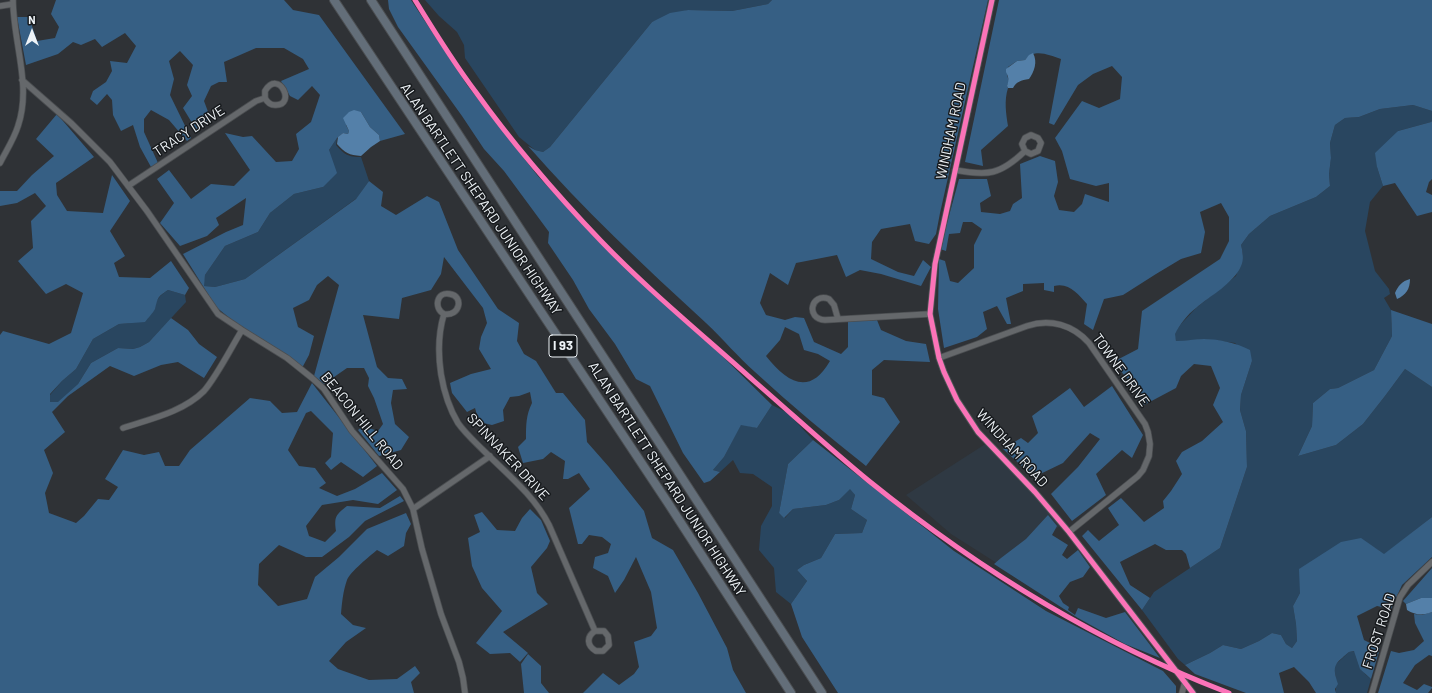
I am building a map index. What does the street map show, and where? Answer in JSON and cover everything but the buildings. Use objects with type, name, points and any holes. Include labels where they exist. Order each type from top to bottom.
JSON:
[{"type":"highway","name":"ALAN BARTLETT SHEPARD JUNIOR HIGHWAY","points":[[334,0],[668,503],[791,693]]},
{"type":"highway","name":"ALAN BARTLETT SHEPARD JUNIOR HIGHWAY","points":[[371,0],[822,693]]},
{"type":"street","name":"WINDHAM ROAD","points":[[992,0],[935,264],[930,314],[939,358],[950,386],[966,416],[978,432],[1035,492],[1069,532],[1193,693]]},
{"type":"street","points":[[0,6],[13,2],[22,80],[21,109],[18,125],[0,163]]},
{"type":"street","name":"BEACON HILL ROAD","points":[[22,80],[60,112],[110,162],[156,224],[212,307],[225,319],[287,358],[324,390],[352,431],[403,489],[413,509],[422,549],[441,614],[459,662],[465,693]]},
{"type":"street","name":"TRACY DRIVE","points":[[128,186],[254,103],[265,98]]},
{"type":"street","points":[[955,170],[976,174],[994,172],[1009,165],[1025,151]]},
{"type":"street","points":[[838,319],[834,305],[829,299],[822,298],[813,303],[813,314],[818,318],[825,320],[930,314]]},
{"type":"street","name":"SPINNAKER DRIVE","points":[[444,314],[440,328],[439,352],[442,377],[447,399],[452,411],[462,428],[532,499],[546,518],[595,631]]},
{"type":"street","name":"TOWNE DRIVE","points":[[939,358],[1027,326],[1040,323],[1056,324],[1066,327],[1081,335],[1088,343],[1145,424],[1150,440],[1150,452],[1146,463],[1138,476],[1069,532]]},
{"type":"street","points":[[123,428],[176,410],[197,397],[209,385],[242,330]]},
{"type":"street","points":[[413,509],[490,456]]},
{"type":"street","name":"FROST ROAD","points":[[1372,693],[1400,597],[1408,585],[1432,562]]},
{"type":"street","points":[[1182,693],[1185,682]]},
{"type":"shaded area","points":[[56,0],[284,0],[293,10],[319,15],[405,134],[380,141],[379,135],[370,127],[361,112],[346,125],[349,131],[348,134],[343,133],[337,138],[329,150],[337,173],[323,187],[294,194],[270,213],[258,232],[225,246],[205,275],[204,286],[215,287],[245,279],[356,199],[369,181],[383,192],[381,206],[396,215],[427,196],[439,202],[458,250],[498,309],[519,323],[517,341],[524,354],[536,361],[556,393],[563,393],[585,420],[587,442],[644,511],[652,538],[673,550],[727,648],[733,670],[746,693],[583,693],[603,673],[619,685],[634,674],[639,667],[634,642],[651,636],[657,628],[651,592],[636,557],[624,580],[615,593],[608,576],[593,568],[595,557],[608,553],[611,544],[602,537],[589,535],[582,544],[578,544],[569,508],[590,489],[579,473],[568,479],[563,479],[565,461],[551,452],[543,459],[523,463],[518,447],[526,439],[527,420],[532,403],[530,392],[519,396],[510,397],[503,410],[504,421],[492,425],[479,422],[475,408],[467,412],[452,393],[450,383],[471,374],[491,369],[479,349],[481,337],[487,323],[483,308],[444,257],[441,274],[431,290],[402,298],[399,319],[363,315],[377,367],[388,378],[402,379],[407,389],[393,390],[391,403],[395,424],[409,437],[401,450],[379,456],[358,430],[363,426],[378,431],[383,424],[368,386],[369,378],[364,368],[347,368],[324,384],[314,376],[339,285],[328,276],[317,285],[309,300],[293,308],[298,327],[314,336],[309,355],[302,368],[242,328],[216,307],[183,254],[243,225],[246,198],[216,218],[219,225],[207,236],[180,246],[160,223],[174,203],[157,179],[169,170],[191,199],[211,184],[234,186],[250,170],[225,133],[243,137],[252,136],[276,162],[292,161],[299,149],[296,134],[311,122],[320,95],[312,86],[298,100],[290,96],[281,81],[309,69],[303,59],[284,48],[256,48],[224,62],[227,82],[219,82],[211,86],[204,101],[210,117],[197,131],[183,108],[192,96],[187,85],[193,65],[180,51],[169,61],[174,79],[170,95],[191,138],[187,141],[169,120],[151,110],[144,119],[144,132],[158,163],[151,167],[140,147],[133,125],[121,131],[113,115],[112,100],[107,94],[97,105],[90,99],[93,91],[106,82],[112,71],[110,61],[127,63],[136,46],[125,33],[102,47],[95,39],[81,45],[73,42],[58,54],[26,65],[17,17],[29,17],[37,41],[55,38],[59,27],[51,14]]},
{"type":"shaded area","points":[[388,0],[411,0],[467,85],[537,175],[599,242],[654,295],[718,352],[772,405],[757,428],[741,425],[724,457],[713,470],[720,472],[710,481],[704,483],[683,453],[650,386],[636,379],[615,344],[589,309],[573,280],[548,243],[549,232],[504,171],[484,149],[398,27],[389,9]]},
{"type":"shaded area","points":[[425,0],[772,0],[768,4],[732,11],[688,10],[652,22],[550,147],[543,152],[535,150],[519,137],[465,58],[464,45],[457,32],[439,16]]},
{"type":"shaded area","points":[[772,0],[988,0],[936,234],[929,244],[915,241],[910,224],[881,229],[872,242],[871,259],[898,272],[914,276],[923,260],[931,267],[921,286],[881,274],[860,270],[846,277],[837,255],[796,263],[788,285],[770,273],[760,303],[766,315],[785,320],[795,317],[804,318],[814,342],[841,354],[848,347],[848,321],[877,320],[881,330],[906,341],[926,344],[930,362],[884,360],[872,370],[872,395],[884,398],[900,422],[866,466],[810,420],[749,366],[592,215],[528,146],[543,152],[550,147],[652,22],[670,13],[688,10],[732,11],[768,4]],"holes":[[[785,327],[799,334],[804,350],[818,354],[830,361],[822,372],[814,379],[806,382],[798,382],[782,373],[766,356],[780,340]]]},
{"type":"shaded area","points":[[999,0],[1432,0],[1432,111],[1413,105],[1380,109],[1359,117],[1345,118],[1335,125],[1330,143],[1330,186],[1316,197],[1270,216],[1249,234],[1241,245],[1243,261],[1238,272],[1227,284],[1190,314],[1181,323],[1175,334],[1176,341],[1201,339],[1216,340],[1234,343],[1250,350],[1252,361],[1241,395],[1240,410],[1246,431],[1247,467],[1220,548],[1190,568],[1186,554],[1182,550],[1166,550],[1155,544],[1120,562],[1130,585],[1150,598],[1142,610],[1082,536],[1088,530],[1099,541],[1119,525],[1108,508],[1121,498],[1144,522],[1164,508],[1163,501],[1182,474],[1176,461],[1182,452],[1202,441],[1223,422],[1213,405],[1220,388],[1211,366],[1194,364],[1181,376],[1176,388],[1144,405],[1130,382],[1113,362],[1138,349],[1142,311],[1220,259],[1229,241],[1229,217],[1221,203],[1200,212],[1205,232],[1201,253],[1181,259],[1123,295],[1104,299],[1093,330],[1084,324],[1087,304],[1069,287],[1059,285],[1054,286],[1054,292],[1044,290],[1044,283],[1023,284],[1023,291],[1006,298],[1011,324],[1007,324],[997,306],[983,312],[987,329],[977,337],[944,348],[938,309],[939,259],[945,261],[950,281],[958,283],[974,268],[974,245],[982,229],[972,222],[963,222],[960,233],[949,234],[946,251],[940,249],[959,179],[987,179],[991,196],[980,203],[981,212],[1000,214],[1010,211],[1013,204],[1022,198],[1020,164],[1040,156],[1055,161],[1058,182],[1054,196],[1059,210],[1074,212],[1082,204],[1085,194],[1109,202],[1109,183],[1096,186],[1070,179],[1062,151],[1055,138],[1082,101],[1099,108],[1120,99],[1122,77],[1112,66],[1093,74],[1078,85],[1054,125],[1049,123],[1061,59],[1047,54],[1037,53],[1029,56],[1025,60],[1017,61],[1008,67],[1007,75],[1009,81],[1007,86],[1006,112],[1008,126],[981,150],[983,166],[965,162]]},
{"type":"shaded area","points":[[1033,53],[1035,67],[1029,79],[1019,82],[1013,88],[1008,88],[1008,76],[1006,69],[1017,61],[1025,60]]},
{"type":"shaded area","points":[[1413,105],[1432,111],[1432,121],[1398,131],[1377,167],[1383,186],[1370,202],[1365,231],[1375,271],[1389,289],[1390,294],[1384,298],[1391,310],[1392,336],[1374,370],[1338,388],[1330,389],[1313,403],[1312,426],[1298,456],[1336,445],[1363,424],[1405,369],[1432,387],[1432,517],[1384,555],[1375,548],[1300,569],[1300,593],[1293,606],[1297,641],[1292,648],[1286,644],[1281,635],[1272,633],[1241,649],[1223,645],[1185,665],[1178,659],[1142,610],[1154,592],[1220,548],[1247,467],[1246,431],[1240,410],[1241,395],[1252,361],[1235,343],[1205,339],[1176,341],[1174,334],[1196,308],[1236,276],[1243,254],[1241,245],[1249,234],[1270,216],[1316,197],[1330,186],[1330,143],[1335,125],[1345,118],[1359,117],[1380,109]]},
{"type":"shaded area","points":[[354,110],[361,112],[370,127],[379,135],[380,141],[361,156],[353,155],[342,150],[337,144],[338,137],[343,133],[348,134],[349,131],[343,118],[349,112]]},
{"type":"shaded area","points":[[57,114],[94,157],[56,183],[57,195],[67,211],[103,213],[112,175],[130,201],[110,231],[125,256],[114,263],[119,277],[150,278],[171,261],[189,288],[185,295],[168,290],[162,294],[154,311],[145,322],[119,324],[93,339],[76,369],[50,394],[50,402],[58,402],[78,384],[91,363],[118,348],[133,349],[149,342],[171,318],[188,330],[199,344],[217,357],[204,378],[178,362],[161,365],[134,376],[110,366],[68,396],[52,412],[65,432],[44,450],[53,473],[45,493],[49,513],[76,523],[98,499],[109,500],[118,487],[105,479],[123,450],[144,455],[159,452],[165,466],[179,466],[190,450],[250,398],[270,401],[282,413],[297,412],[312,383],[377,466],[363,477],[341,462],[331,470],[325,463],[331,457],[333,433],[311,411],[306,413],[288,450],[299,466],[315,468],[326,483],[319,488],[337,496],[355,489],[382,473],[397,490],[378,504],[353,500],[322,505],[306,526],[309,536],[325,542],[336,531],[335,522],[337,516],[347,506],[380,508],[400,496],[404,501],[365,521],[349,537],[322,557],[306,557],[279,545],[259,564],[258,585],[278,606],[307,599],[315,577],[339,557],[367,529],[406,513],[411,524],[406,533],[404,546],[388,556],[377,550],[356,569],[347,580],[341,614],[353,625],[366,628],[346,642],[329,661],[338,669],[369,680],[397,679],[415,666],[420,673],[411,682],[414,693],[0,693],[0,335],[3,331],[49,344],[71,333],[83,293],[66,284],[46,294],[18,261],[33,248],[31,221],[46,206],[35,193],[17,203],[0,206],[0,191],[17,191],[32,175],[54,156],[36,139]]},
{"type":"shaded area","points":[[1432,121],[1432,179],[1429,182],[1426,192],[1432,195],[1432,212],[1417,216],[1395,183],[1383,186],[1377,167],[1375,153],[1398,131]]},
{"type":"shaded area","points":[[337,138],[336,145],[344,153],[353,157],[361,157],[369,181],[357,198],[245,279],[215,287],[203,286],[205,275],[225,246],[258,232],[270,213],[294,194],[323,187],[329,150]]},
{"type":"shaded area","points":[[1410,279],[1407,291],[1403,296],[1397,299],[1395,293],[1397,288],[1403,282]]},
{"type":"shaded area","points":[[168,290],[185,295],[186,302],[149,342],[133,349],[118,348],[91,363],[78,384],[58,403],[50,402],[50,395],[62,381],[76,369],[93,339],[119,324],[131,323],[154,310],[158,298]]},
{"type":"shaded area","points":[[1391,310],[1432,324],[1432,387],[1405,369],[1363,424],[1336,445],[1298,456],[1312,426],[1313,403],[1330,389],[1338,388],[1374,370],[1392,336]]},
{"type":"shaded area","points":[[1112,386],[1143,435],[1132,458],[1122,450],[1096,474],[1106,495],[1072,521],[1051,494],[1078,467],[1100,439],[1090,433],[1063,463],[1034,477],[1003,449],[1021,438],[1028,443],[1038,433],[1032,416],[1070,388],[1084,407]]},
{"type":"shaded area","points":[[772,405],[788,413],[813,440],[788,464],[779,513],[785,518],[793,509],[826,505],[839,500],[850,488],[855,495],[851,509],[867,520],[862,533],[835,534],[821,558],[804,565],[797,570],[807,581],[791,604],[776,592],[774,568],[759,550],[761,526],[772,506],[772,487],[753,474],[740,473],[733,460],[720,472],[713,470],[724,457],[741,424],[757,428]]},
{"type":"shaded area","points":[[813,440],[954,551],[1046,611],[1163,671],[1176,686],[1176,693],[838,693],[802,637],[791,604],[807,581],[797,570],[804,565],[821,558],[835,534],[862,533],[867,520],[851,509],[855,495],[850,489],[839,500],[826,505],[793,509],[784,518],[779,513],[788,464]]},
{"type":"shaded area","points":[[987,443],[1030,489],[1060,526],[1003,567],[951,534],[906,495]]},
{"type":"shaded area","points":[[530,509],[541,520],[550,541],[547,548],[531,567],[537,593],[548,604],[503,632],[528,653],[520,662],[510,653],[490,654],[476,643],[502,611],[482,588],[472,566],[468,538],[480,532],[474,515],[482,512],[497,530],[515,531],[522,518]]},
{"type":"shaded area","points":[[1048,515],[1057,526],[1052,535],[1068,545],[1062,555],[1067,559],[1078,550],[1090,567],[1083,577],[1070,582],[1059,596],[1063,603],[1069,607],[1068,610],[1075,615],[1078,608],[1106,618],[1125,612],[1160,658],[1125,644],[1078,618],[994,564],[1026,539]]},
{"type":"shaded area","points":[[1432,517],[1432,557],[1402,585],[1391,609],[1377,606],[1357,616],[1364,640],[1380,648],[1371,679],[1360,669],[1354,651],[1349,652],[1337,663],[1335,669],[1338,684],[1335,689],[1336,693],[1316,693],[1309,682],[1294,667],[1279,673],[1284,693],[1246,693],[1195,674],[1185,665],[1223,645],[1241,649],[1272,633],[1281,635],[1286,644],[1292,648],[1297,641],[1293,606],[1300,593],[1299,569],[1341,542],[1361,538],[1384,554]]},
{"type":"shaded area","points":[[1432,568],[1432,598],[1421,598],[1406,604],[1403,601]]},
{"type":"shaded area","points":[[1421,598],[1432,598],[1432,612],[1419,614],[1407,610],[1406,604]]},
{"type":"shaded area","points":[[1432,612],[1432,656],[1429,655],[1415,665],[1403,683],[1417,690],[1424,684],[1432,688],[1428,693],[1378,693],[1391,651],[1399,653],[1414,650],[1424,641],[1415,623],[1414,614],[1422,615]]},
{"type":"shaded area","points":[[1355,651],[1365,674],[1371,679],[1367,693],[1336,693],[1335,665],[1349,652]]},
{"type":"shaded area","points":[[528,654],[541,666],[541,683],[549,693],[524,693],[521,664]]},
{"type":"cycle path","points":[[415,0],[451,58],[489,111],[551,187],[584,223],[657,295],[854,469],[910,513],[953,544],[996,574],[1041,601],[1086,627],[1133,651],[1180,673],[1229,693]]},
{"type":"cycle path","points":[[992,0],[935,264],[930,314],[939,358],[957,400],[978,432],[1035,492],[1069,532],[1193,693]]}]
